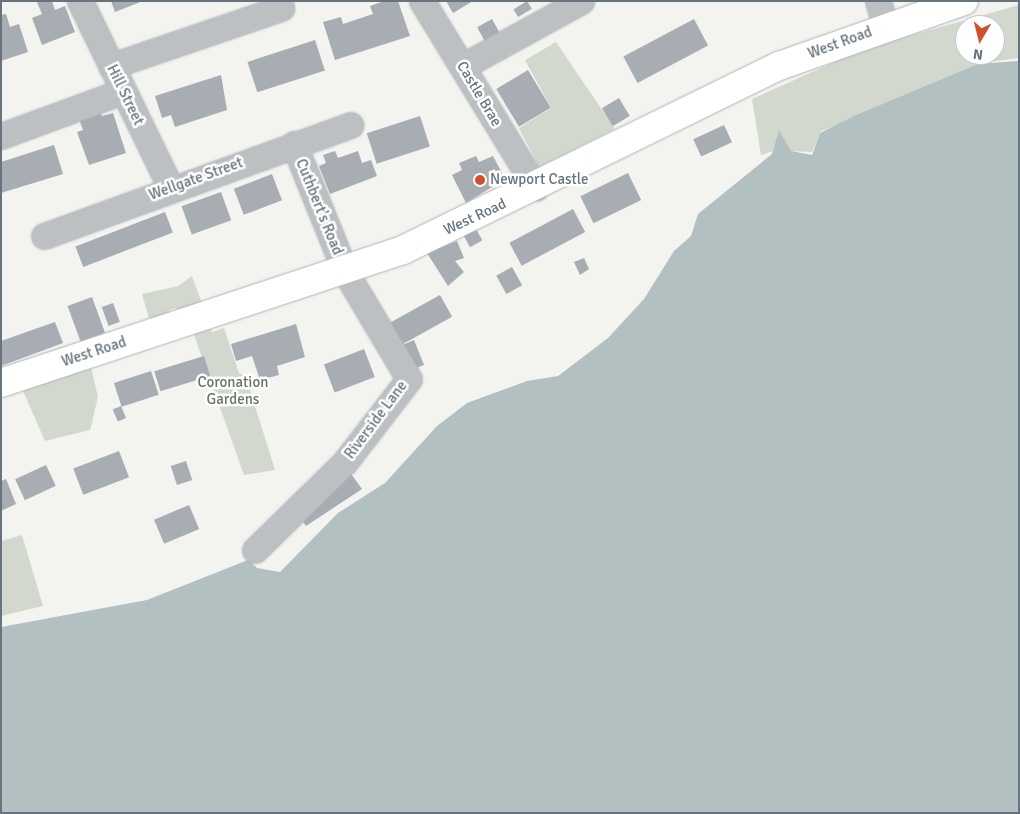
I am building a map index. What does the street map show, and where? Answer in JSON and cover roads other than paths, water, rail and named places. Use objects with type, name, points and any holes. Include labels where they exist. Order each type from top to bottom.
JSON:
[{"type":"main road","name":"West Road","points":[[1,383],[403,250],[536,188],[882,14],[932,11],[964,1]]},
{"type":"street","name":"Hill Street","points":[[80,1],[171,188]]},
{"type":"street","name":"Castle Brae","points":[[422,1],[536,188]]},
{"type":"street","points":[[463,66],[581,1]]},
{"type":"street","points":[[112,66],[281,8]]},
{"type":"street","points":[[1,136],[124,91]]},
{"type":"street","name":"Wellgate Street","points":[[44,236],[171,188],[350,125]]},
{"type":"street","name":"Cuthbert's Road","points":[[294,144],[344,271]]},
{"type":"street","name":"Riverside Lane","points":[[255,550],[345,462],[409,379],[344,271]]},
{"type":"place","name":"Newport Castle","points":[[480,180]]},
{"type":"park label","name":"Coronation Gardens","points":[[233,390]]}]
